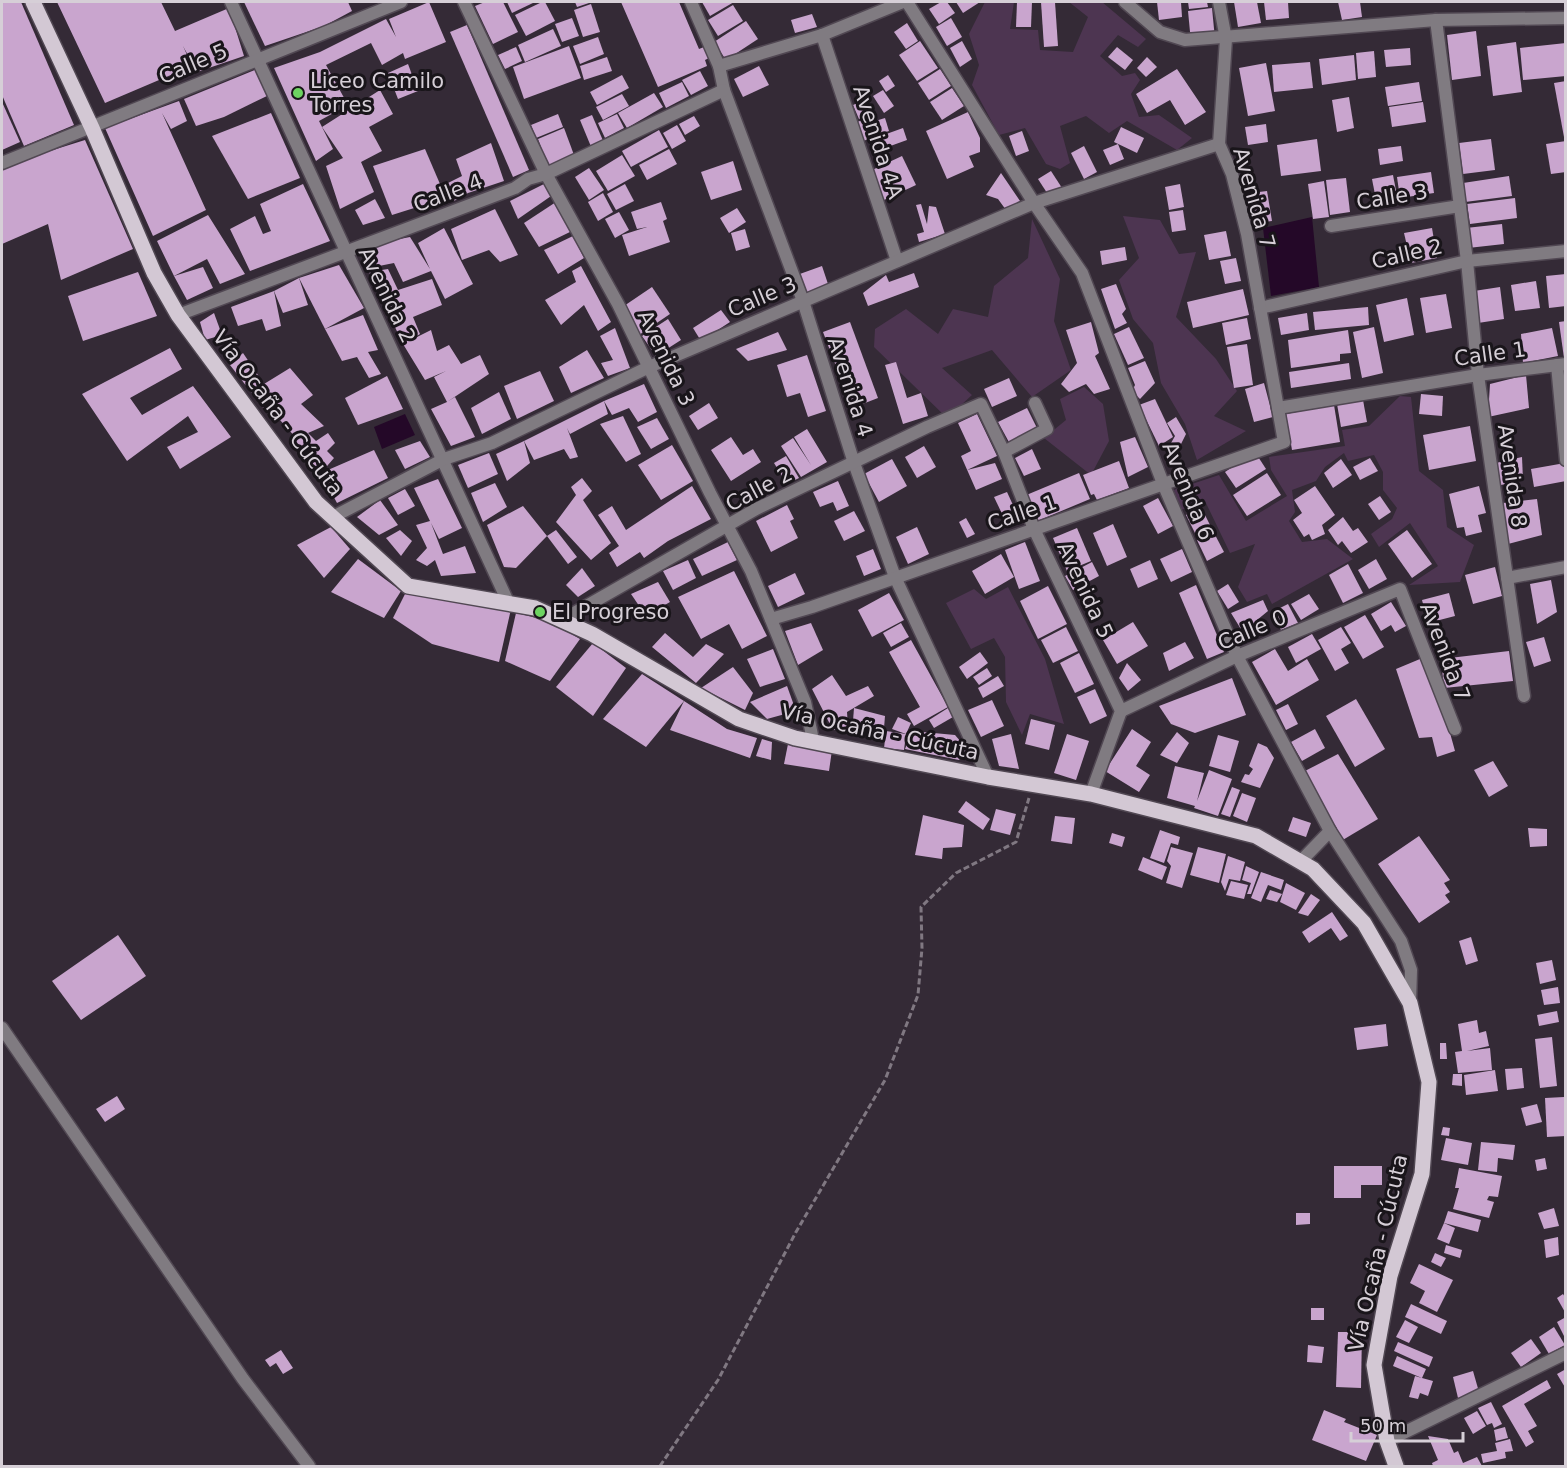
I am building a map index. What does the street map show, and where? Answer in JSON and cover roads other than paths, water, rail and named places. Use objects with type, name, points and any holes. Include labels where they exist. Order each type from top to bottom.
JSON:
[{"type":"main road","name":"Vía Ocaña - Cúcuta","points":[[33,2],[92,128],[154,273],[178,315],[316,502],[408,586],[535,608],[592,634],[739,718],[795,738],[988,777],[1091,794],[1256,836],[1313,869],[1364,923],[1410,1004],[1428,1082],[1422,1174],[1390,1276],[1374,1365],[1387,1441],[1396,1467]]},
{"type":"street","name":"Avenida 2","points":[[231,2],[509,604]]},
{"type":"street","name":"Calle 5","points":[[2,163],[400,2]]},
{"type":"street","name":"Avenida 3","points":[[464,2],[546,174],[618,304],[752,571],[805,702],[813,741]]},
{"type":"street","name":"Avenida 4","points":[[691,2],[719,66],[724,90],[803,301],[854,463],[895,577],[988,777]]},
{"type":"street","points":[[719,66],[822,35],[905,2]]},
{"type":"street","name":"Avenida 6","points":[[905,2],[1034,204],[1082,273],[1164,486],[1237,656],[1330,831],[1401,941],[1412,970],[1410,1004]]},
{"type":"street","points":[[1125,2],[1160,32],[1185,40],[1226,39],[1436,20],[1566,18]]},
{"type":"street","name":"Avenida 7","points":[[1219,2],[1226,39],[1219,144],[1232,174],[1248,234],[1284,442]]},
{"type":"street","name":"Avenida 8","points":[[1436,20],[1467,261],[1478,375],[1524,696]]},
{"type":"street","name":"Avenida 4A","points":[[822,35],[897,261]]},
{"type":"street","name":"Calle 4","points":[[178,315],[515,188],[528,179],[546,174],[724,90]]},
{"type":"street","name":"Calle 3","points":[[333,517],[444,459],[492,443],[649,367],[897,261],[1034,204],[1219,144]]},
{"type":"street","name":"Calle 3","points":[[1331,226],[1460,206]]},
{"type":"street","name":"Calle 2","points":[[1260,309],[1467,261],[1566,251]]},
{"type":"street","points":[[1561,364],[1566,460]]},
{"type":"street","name":"Calle 1","points":[[1278,408],[1478,375],[1561,364]]},
{"type":"street","points":[[1004,452],[1047,429],[1035,403]]},
{"type":"street","name":"Calle 2","points":[[562,621],[756,509],[927,427],[981,404]]},
{"type":"street","name":"Avenida 5","points":[[981,404],[1004,452],[1034,529],[1120,711]]},
{"type":"street","name":"Calle 1","points":[[771,619],[1164,486],[1284,442]]},
{"type":"street","points":[[1507,578],[1566,567]]},
{"type":"street","name":"Avenida 7","points":[[1400,589],[1455,729]]},
{"type":"street","name":"Calle 0","points":[[1120,711],[1237,656],[1400,589]]},
{"type":"street","points":[[1091,794],[1120,711]]},
{"type":"street","points":[[1300,862],[1330,831]]},
{"type":"street","points":[[2,1028],[243,1379],[309,1467]]},
{"type":"street","points":[[1387,1441],[1566,1353]]},
{"type":"place","name":"Liceo Camilo Torres","points":[[298,93]]},
{"type":"place","name":"El Progreso","points":[[540,612]]}]
